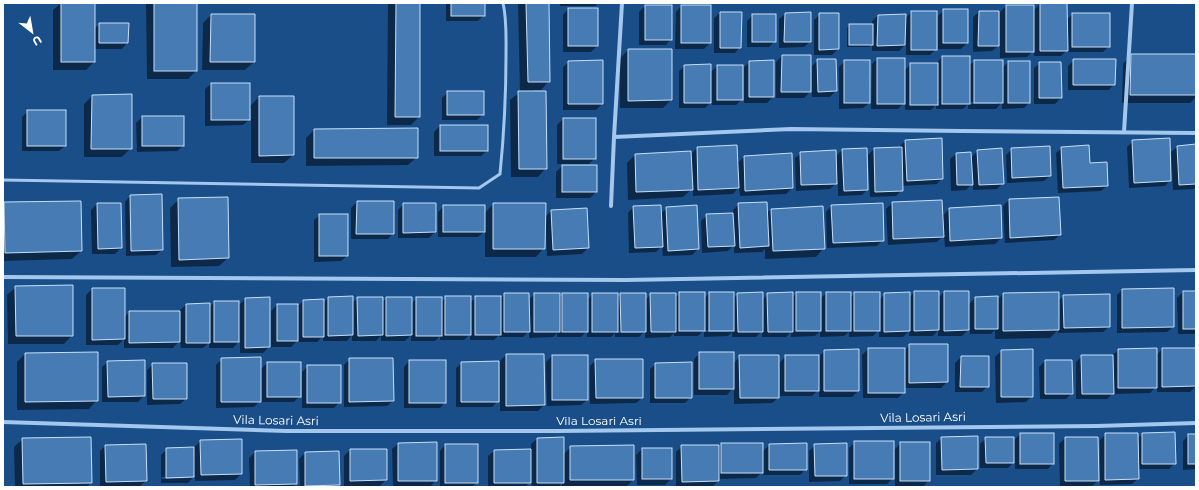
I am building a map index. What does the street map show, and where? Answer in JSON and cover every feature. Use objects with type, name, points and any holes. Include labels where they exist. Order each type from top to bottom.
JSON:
[{"type":"street","points":[[611,206],[622,3]]},
{"type":"street","points":[[1124,132],[1132,3]]},
{"type":"street","points":[[614,137],[791,129],[1196,133]]},
{"type":"street","points":[[3,277],[626,280],[1196,270]]},
{"type":"street","name":"Vila Losari Asri","points":[[3,422],[286,431],[566,431],[1090,426],[1196,422]]},
{"type":"lane","points":[[3,180],[479,188],[500,174],[503,148],[506,86],[506,15],[503,3]]},
{"type":"building","points":[[61,3],[95,3],[95,62],[61,62]]},
{"type":"building","points":[[154,3],[197,3],[197,71],[154,71]]},
{"type":"building","points":[[396,3],[420,3],[420,117],[395,117]]},
{"type":"building","points":[[451,3],[485,3],[485,16],[451,16]]},
{"type":"building","points":[[526,3],[549,3],[550,82],[528,82]]},
{"type":"building","points":[[1040,3],[1067,3],[1068,51],[1040,51]]},
{"type":"building","points":[[645,5],[672,5],[672,40],[645,40]]},
{"type":"building","points":[[681,5],[711,5],[711,43],[681,43]]},
{"type":"building","points":[[1006,5],[1034,5],[1034,52],[1006,52]]},
{"type":"building","points":[[568,8],[598,8],[598,46],[568,46]]},
{"type":"building","points":[[943,9],[968,9],[968,43],[943,43]]},
{"type":"building","points":[[911,11],[937,11],[937,50],[911,50]]},
{"type":"building","points":[[979,11],[999,11],[999,46],[978,46]]},
{"type":"building","points":[[720,12],[742,12],[741,48],[720,48]]},
{"type":"building","points":[[811,12],[811,42],[784,42],[785,13]]},
{"type":"building","points":[[819,13],[839,13],[839,49],[819,50]]},
{"type":"building","points":[[1072,13],[1110,13],[1110,47],[1072,47]]},
{"type":"building","points":[[211,14],[255,14],[255,62],[210,62]]},
{"type":"building","points":[[752,14],[776,14],[776,42],[752,42]]},
{"type":"building","points":[[906,14],[905,45],[877,46],[878,15]]},
{"type":"building","points":[[99,23],[129,23],[128,43],[99,43]]},
{"type":"building","points":[[849,24],[873,24],[873,45],[849,45]]},
{"type":"building","points":[[628,49],[672,49],[672,100],[628,101]]},
{"type":"building","points":[[1131,54],[1196,54],[1196,95],[1130,95]]},
{"type":"building","points":[[782,55],[811,55],[811,92],[781,92]]},
{"type":"building","points":[[942,56],[970,56],[970,104],[942,104]]},
{"type":"building","points":[[877,58],[905,58],[905,104],[877,104]]},
{"type":"building","points":[[817,59],[836,59],[837,91],[818,92]]},
{"type":"building","points":[[1073,59],[1116,59],[1115,85],[1073,85]]},
{"type":"building","points":[[603,60],[603,104],[568,104],[568,61]]},
{"type":"building","points":[[774,60],[774,97],[749,97],[749,61]]},
{"type":"building","points":[[844,60],[870,60],[870,103],[844,103]]},
{"type":"building","points":[[974,60],[1003,60],[1003,103],[974,103]]},
{"type":"building","points":[[1008,61],[1030,61],[1030,103],[1008,103]]},
{"type":"building","points":[[1039,62],[1061,62],[1062,98],[1039,98]]},
{"type":"building","points":[[910,63],[938,63],[938,105],[910,105]]},
{"type":"building","points":[[711,64],[711,103],[684,103],[684,65]]},
{"type":"building","points":[[717,65],[743,65],[743,100],[717,100]]},
{"type":"building","points":[[211,83],[250,83],[250,120],[211,120]]},
{"type":"building","points":[[447,91],[484,91],[484,115],[447,115]]},
{"type":"building","points":[[518,91],[546,91],[547,169],[519,169]]},
{"type":"building","points":[[132,94],[132,149],[91,149],[92,95]]},
{"type":"building","points":[[259,96],[294,96],[294,155],[259,156]]},
{"type":"building","points":[[27,110],[66,110],[66,146],[27,146]]},
{"type":"building","points":[[142,116],[184,116],[184,146],[142,146]]},
{"type":"building","points":[[563,118],[596,118],[596,159],[563,159]]},
{"type":"building","points":[[440,125],[488,125],[488,151],[440,151]]},
{"type":"building","points":[[418,128],[418,158],[314,158],[314,129]]},
{"type":"building","points":[[942,138],[943,179],[907,181],[905,140]]},
{"type":"building","points":[[1170,138],[1171,181],[1134,183],[1132,140]]},
{"type":"building","points":[[1196,144],[1196,184],[1179,185],[1177,146]]},
{"type":"building","points":[[737,145],[739,188],[698,190],[697,147]]},
{"type":"building","points":[[1089,145],[1090,163],[1107,162],[1108,186],[1063,188],[1061,147]]},
{"type":"building","points":[[1050,146],[1051,176],[1012,178],[1011,148]]},
{"type":"building","points":[[902,147],[903,191],[875,192],[874,148]]},
{"type":"building","points":[[867,148],[868,190],[844,191],[842,149]]},
{"type":"building","points":[[1002,148],[1004,184],[979,185],[977,150]]},
{"type":"building","points":[[836,150],[837,184],[801,185],[800,152]]},
{"type":"building","points":[[691,151],[693,190],[636,192],[635,154]]},
{"type":"building","points":[[971,152],[973,185],[957,185],[956,153]]},
{"type":"building","points":[[792,153],[793,188],[745,191],[744,156]]},
{"type":"building","points":[[562,165],[597,165],[597,192],[562,192]]},
{"type":"building","points":[[162,194],[163,250],[131,251],[130,195]]},
{"type":"building","points":[[228,197],[229,258],[179,260],[178,198]]},
{"type":"building","points":[[1059,197],[1061,235],[1010,238],[1009,199]]},
{"type":"building","points":[[942,200],[944,237],[893,239],[892,202]]},
{"type":"building","points":[[81,201],[82,251],[5,253],[4,202]]},
{"type":"building","points":[[357,201],[394,201],[394,234],[356,234]]},
{"type":"building","points":[[767,202],[769,246],[740,248],[738,203]]},
{"type":"building","points":[[97,203],[121,203],[122,248],[98,249]]},
{"type":"building","points":[[403,203],[436,203],[436,232],[403,233]]},
{"type":"building","points":[[493,203],[546,203],[545,249],[493,249]]},
{"type":"building","points":[[883,203],[884,241],[833,243],[831,205]]},
{"type":"building","points":[[443,205],[485,205],[485,232],[443,232]]},
{"type":"building","points":[[661,205],[663,247],[635,248],[633,206]]},
{"type":"building","points":[[697,205],[699,249],[668,251],[666,207]]},
{"type":"building","points":[[1001,205],[1002,238],[950,241],[949,208]]},
{"type":"building","points":[[823,206],[825,249],[773,251],[771,209]]},
{"type":"building","points":[[587,208],[589,248],[553,250],[551,210]]},
{"type":"building","points":[[733,213],[735,246],[708,247],[706,214]]},
{"type":"building","points":[[319,214],[348,214],[348,256],[319,256]]},
{"type":"building","points":[[73,285],[73,336],[16,336],[15,286]]},
{"type":"building","points":[[92,288],[125,288],[125,339],[92,340]]},
{"type":"building","points":[[1174,288],[1174,327],[1122,328],[1122,289]]},
{"type":"building","points":[[914,291],[939,291],[939,330],[914,331]]},
{"type":"building","points":[[944,291],[969,291],[969,330],[944,331]]},
{"type":"building","points":[[1183,291],[1196,291],[1196,329],[1183,329]]},
{"type":"building","points":[[679,292],[705,292],[705,331],[679,331]]},
{"type":"building","points":[[709,292],[734,292],[734,331],[709,331]]},
{"type":"building","points":[[763,292],[763,332],[738,332],[737,293]]},
{"type":"building","points":[[793,292],[793,332],[768,332],[767,293]]},
{"type":"building","points":[[796,292],[821,292],[821,331],[796,331]]},
{"type":"building","points":[[826,292],[851,292],[851,331],[826,331]]},
{"type":"building","points":[[854,292],[880,292],[880,331],[854,331]]},
{"type":"building","points":[[910,292],[910,331],[884,332],[884,293]]},
{"type":"building","points":[[1059,292],[1059,330],[1003,331],[1003,293]]},
{"type":"building","points":[[504,293],[529,293],[530,332],[504,332]]},
{"type":"building","points":[[534,293],[560,293],[560,332],[534,332]]},
{"type":"building","points":[[562,293],[588,293],[588,332],[562,332]]},
{"type":"building","points":[[592,293],[618,293],[618,332],[592,332]]},
{"type":"building","points":[[620,293],[646,293],[646,332],[621,332]]},
{"type":"building","points":[[650,293],[676,293],[676,332],[651,332]]},
{"type":"building","points":[[1110,294],[1110,327],[1064,328],[1063,295]]},
{"type":"building","points":[[353,296],[353,335],[328,336],[328,297]]},
{"type":"building","points":[[445,296],[471,296],[471,335],[445,335]]},
{"type":"building","points":[[475,296],[501,296],[501,335],[475,335]]},
{"type":"building","points":[[998,296],[998,329],[975,329],[975,297]]},
{"type":"building","points":[[270,297],[270,347],[245,348],[245,298]]},
{"type":"building","points":[[357,297],[383,297],[383,335],[358,336]]},
{"type":"building","points":[[386,297],[412,297],[412,335],[386,336]]},
{"type":"building","points":[[416,297],[442,297],[442,336],[416,336]]},
{"type":"building","points":[[324,299],[324,337],[303,337],[303,300]]},
{"type":"building","points":[[214,301],[239,301],[239,342],[214,342]]},
{"type":"building","points":[[210,303],[210,343],[186,343],[186,304]]},
{"type":"building","points":[[277,304],[298,304],[298,341],[277,341]]},
{"type":"building","points":[[129,311],[180,311],[180,342],[129,343]]},
{"type":"building","points":[[909,344],[948,344],[948,382],[909,383]]},
{"type":"building","points":[[868,348],[905,348],[905,393],[868,393]]},
{"type":"building","points":[[1157,348],[1157,388],[1118,388],[1118,349]]},
{"type":"building","points":[[1162,348],[1196,348],[1196,386],[1162,387]]},
{"type":"building","points":[[859,349],[859,391],[824,391],[824,350]]},
{"type":"building","points":[[1033,349],[1033,397],[1001,397],[1001,350]]},
{"type":"building","points":[[98,352],[98,401],[25,402],[25,353]]},
{"type":"building","points":[[699,352],[734,352],[734,389],[699,389]]},
{"type":"building","points":[[506,354],[544,354],[545,405],[506,406]]},
{"type":"building","points":[[552,355],[588,355],[588,400],[552,400]]},
{"type":"building","points":[[739,355],[779,355],[779,398],[740,398]]},
{"type":"building","points":[[785,355],[819,355],[819,391],[785,391]]},
{"type":"building","points":[[1081,355],[1113,355],[1114,394],[1082,394]]},
{"type":"building","points":[[961,356],[989,356],[989,387],[960,387]]},
{"type":"building","points":[[261,357],[261,402],[221,402],[221,358]]},
{"type":"building","points":[[349,358],[393,358],[394,401],[349,402]]},
{"type":"building","points":[[595,359],[643,359],[643,398],[596,398]]},
{"type":"building","points":[[145,360],[145,396],[108,397],[107,361]]},
{"type":"building","points":[[409,360],[446,360],[446,403],[409,403]]},
{"type":"building","points":[[1045,360],[1072,360],[1073,394],[1045,394]]},
{"type":"building","points":[[499,361],[499,402],[461,402],[461,362]]},
{"type":"building","points":[[267,362],[301,362],[301,397],[267,397]]},
{"type":"building","points":[[692,362],[692,398],[655,398],[655,363]]},
{"type":"building","points":[[152,363],[187,363],[187,399],[153,399]]},
{"type":"building","points":[[307,365],[341,365],[341,403],[307,403]]},
{"type":"building","points":[[1175,432],[1176,464],[1142,464],[1142,433]]},
{"type":"building","points":[[1020,433],[1054,433],[1054,464],[1020,464]]},
{"type":"building","points":[[1105,433],[1138,433],[1139,479],[1105,480]]},
{"type":"building","points":[[1188,434],[1196,434],[1196,464],[1188,464]]},
{"type":"building","points":[[978,436],[978,469],[942,470],[941,437]]},
{"type":"building","points":[[91,437],[92,483],[23,484],[22,438]]},
{"type":"building","points":[[564,437],[564,483],[537,483],[537,438]]},
{"type":"building","points":[[985,437],[1014,437],[1014,463],[986,463]]},
{"type":"building","points":[[1065,437],[1098,437],[1099,481],[1065,481]]},
{"type":"building","points":[[242,439],[242,474],[201,475],[200,440]]},
{"type":"building","points":[[854,441],[894,441],[894,479],[854,479]]},
{"type":"building","points":[[437,442],[437,481],[398,481],[398,443]]},
{"type":"building","points":[[900,442],[930,442],[930,481],[900,481]]},
{"type":"building","points":[[721,443],[763,443],[763,473],[721,473]]},
{"type":"building","points":[[807,443],[807,470],[769,470],[769,444]]},
{"type":"building","points":[[847,443],[847,476],[815,476],[814,444]]},
{"type":"building","points":[[146,444],[147,481],[106,482],[105,445]]},
{"type":"building","points":[[445,444],[478,444],[478,483],[445,483]]},
{"type":"building","points":[[634,445],[634,480],[570,480],[570,446]]},
{"type":"building","points":[[681,445],[719,445],[719,481],[682,482]]},
{"type":"building","points":[[194,447],[194,477],[166,478],[166,448]]},
{"type":"building","points":[[642,448],[672,448],[672,479],[642,479]]},
{"type":"building","points":[[350,449],[387,449],[387,480],[350,481]]},
{"type":"building","points":[[531,449],[531,483],[494,483],[494,450]]},
{"type":"building","points":[[297,450],[297,484],[255,485],[255,451]]},
{"type":"building","points":[[339,451],[340,485],[305,486],[305,452]]}]
